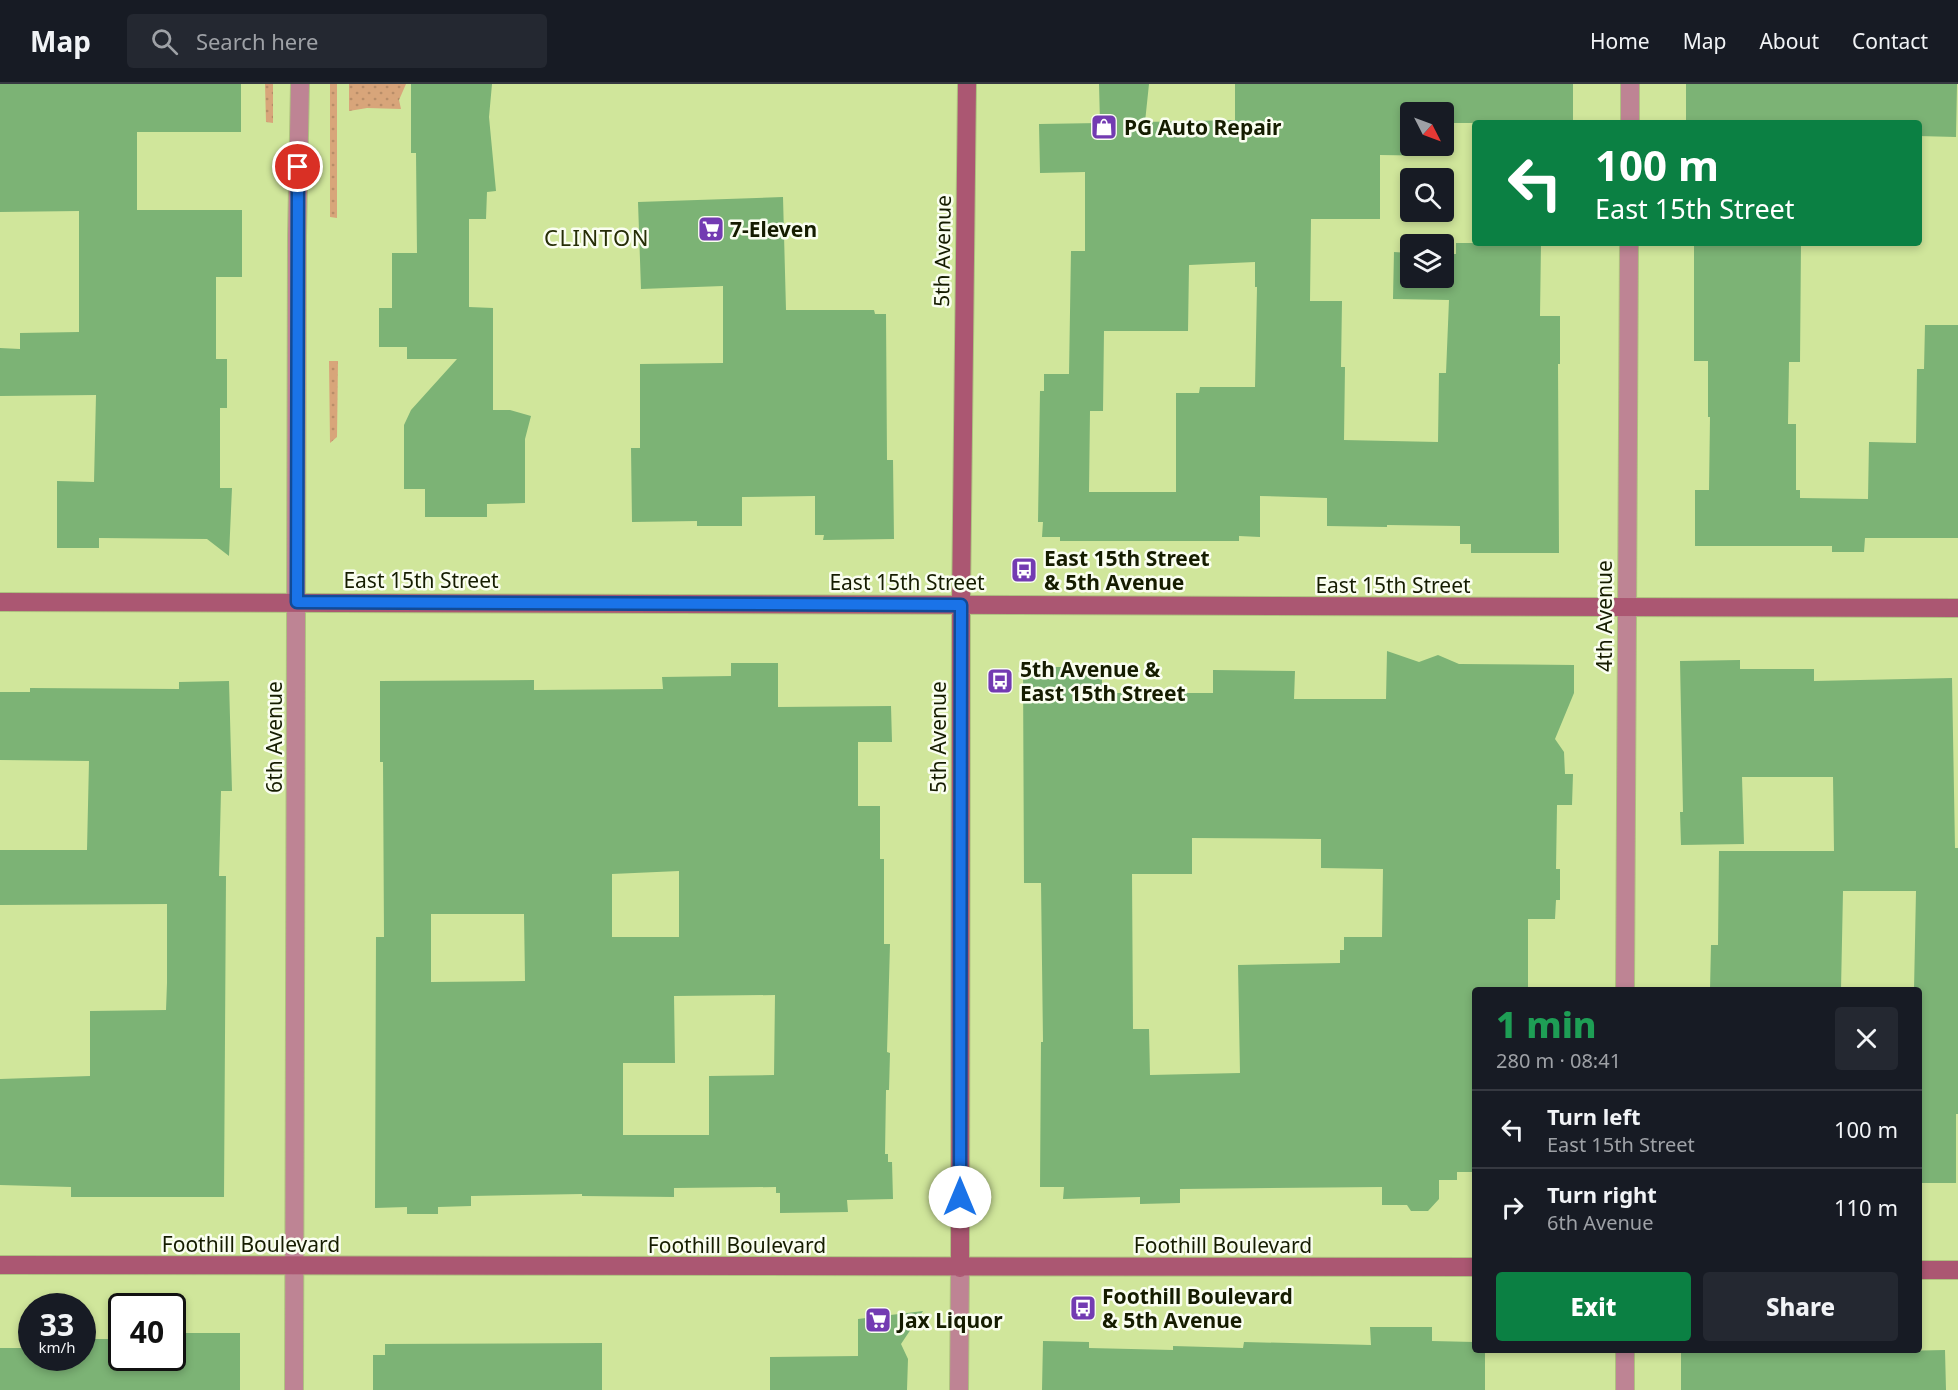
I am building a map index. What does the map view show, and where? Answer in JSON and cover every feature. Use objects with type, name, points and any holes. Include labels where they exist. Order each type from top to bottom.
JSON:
[{"type":"main road","name":"5th Avenue","points":[[960,1268],[961,605],[967,84]]},
{"type":"main road","name":"East 15th Street","points":[[0,602],[1958,608]]},
{"type":"main road","name":"Foothill Boulevard","points":[[0,1265],[1472,1267]]},
{"type":"main road","points":[[1922,1270],[1958,1270]]},
{"type":"street","name":"6th Avenue","points":[[294,1390],[297,236],[300,84]]},
{"type":"street","points":[[1630,84],[1630,120]]},
{"type":"street","name":"4th Avenue","points":[[1625,987],[1629,246]]},
{"type":"street","name":"5th Avenue","points":[[959,1390],[960,1268]]},
{"type":"street","points":[[1625,1353],[1625,1390]]},
{"type":"shaded area","points":[[265,84],[273,84],[273,123],[266,122]]},
{"type":"shaded area","points":[[330,84],[337,84],[337,218],[330,217]]},
{"type":"shaded area","points":[[349,84],[406,84],[399,100],[401,109],[367,108],[349,111]]},
{"type":"shaded area","points":[[329,361],[338,361],[337,437],[330,443]]},
{"type":"building","points":[[0,84],[241,84],[241,132],[137,132],[137,210],[242,210],[242,277],[216,277],[216,359],[227,359],[227,408],[220,408],[220,488],[232,488],[229,556],[207,539],[99,538],[99,548],[57,548],[57,481],[94,482],[96,395],[0,396],[0,348],[20,349],[20,333],[79,332],[79,211],[0,212]]},
{"type":"building","points":[[411,84],[492,84],[489,117],[496,191],[487,192],[486,219],[469,219],[469,307],[493,308],[493,410],[510,410],[531,416],[525,439],[525,503],[487,504],[487,517],[425,517],[425,489],[404,489],[404,425],[411,410],[457,359],[407,359],[407,347],[379,347],[379,308],[392,308],[392,253],[417,253],[416,153],[411,153]]},
{"type":"building","points":[[1099,84],[1149,84],[1145,122],[1235,120],[1235,84],[1573,84],[1573,120],[1472,120],[1472,123],[1454,123],[1454,102],[1400,102],[1400,155],[1380,155],[1380,219],[1311,219],[1310,301],[1342,301],[1341,367],[1345,367],[1344,440],[1438,442],[1439,373],[1446,373],[1449,300],[1393,299],[1394,252],[1400,252],[1400,288],[1454,288],[1456,243],[1472,243],[1472,246],[1541,246],[1540,316],[1560,316],[1559,553],[1471,553],[1471,544],[1460,544],[1460,526],[1327,526],[1327,498],[1260,496],[1260,537],[1239,536],[1239,541],[1060,541],[1060,537],[1042,537],[1043,522],[1038,522],[1040,391],[1044,391],[1044,374],[1069,374],[1071,251],[1085,251],[1085,172],[1040,173],[1039,124],[1100,123]],"holes":[[[1255,262],[1255,287],[1257,287],[1255,387],[1200,387],[1199,393],[1176,393],[1176,492],[1089,492],[1090,411],[1103,411],[1104,331],[1188,331],[1189,265]]]},
{"type":"building","points":[[1686,84],[1957,84],[1956,137],[1922,136],[1922,120],[1686,120]]},
{"type":"building","points":[[783,197],[786,310],[874,310],[875,314],[886,314],[887,460],[893,460],[894,539],[823,540],[824,535],[815,535],[815,496],[742,497],[742,526],[697,526],[697,521],[632,522],[631,448],[640,448],[640,364],[723,363],[723,286],[641,289],[638,202]]},
{"type":"building","points":[[1694,246],[1801,246],[1800,362],[1789,362],[1788,424],[1796,424],[1796,490],[1800,490],[1800,498],[1868,499],[1869,442],[1916,443],[1917,369],[1924,369],[1925,325],[1958,325],[1958,538],[1865,538],[1864,552],[1832,552],[1832,546],[1695,546],[1695,490],[1709,490],[1710,417],[1708,417],[1708,361],[1694,361]]},
{"type":"building","points":[[1387,651],[1419,662],[1438,655],[1459,664],[1574,665],[1574,693],[1555,739],[1564,752],[1565,774],[1573,774],[1572,805],[1557,805],[1556,869],[1560,869],[1560,900],[1556,900],[1555,919],[1528,919],[1528,987],[1472,987],[1472,1172],[1457,1172],[1457,1180],[1439,1180],[1439,1199],[1428,1211],[1411,1211],[1407,1205],[1382,1205],[1382,1187],[1180,1189],[1180,1203],[1140,1204],[1140,1197],[1063,1199],[1064,1187],[1040,1187],[1041,1042],[1043,1042],[1041,883],[1024,883],[1023,667],[1102,667],[1102,693],[1213,693],[1213,670],[1295,671],[1294,699],[1386,699]],"holes":[[[1192,838],[1321,839],[1321,868],[1383,869],[1382,937],[1344,937],[1344,950],[1340,950],[1340,963],[1238,965],[1240,1073],[1150,1075],[1149,1029],[1133,1029],[1132,874],[1192,874]]]},
{"type":"building","points":[[1740,660],[1740,669],[1814,669],[1814,681],[1952,678],[1955,848],[1958,848],[1956,1183],[1922,1183],[1922,987],[1914,987],[1916,891],[1843,891],[1841,987],[1710,987],[1711,945],[1718,945],[1719,851],[1834,851],[1833,777],[1742,777],[1744,844],[1681,845],[1680,812],[1683,812],[1680,661]]},
{"type":"building","points":[[731,663],[778,663],[778,707],[891,706],[892,742],[858,742],[858,806],[880,806],[880,859],[884,859],[884,944],[890,944],[887,1052],[890,1053],[889,1090],[886,1090],[885,1154],[888,1154],[888,1162],[892,1162],[893,1199],[847,1200],[848,1212],[780,1213],[780,1193],[776,1193],[776,1187],[674,1188],[674,1197],[582,1196],[582,1194],[471,1196],[471,1206],[438,1207],[438,1214],[407,1214],[407,1207],[375,1208],[376,937],[384,937],[380,681],[534,680],[534,690],[663,689],[662,677],[731,676]],"holes":[[[679,871],[679,937],[612,937],[612,874]],[[431,914],[524,914],[525,981],[431,982]],[[775,995],[774,1075],[709,1076],[709,1135],[623,1135],[623,1063],[675,1063],[674,996]]]},
{"type":"building","points":[[229,681],[232,791],[221,791],[219,876],[226,876],[224,1197],[71,1197],[71,1187],[0,1185],[0,1079],[90,1076],[90,1011],[166,1010],[167,904],[0,905],[0,850],[87,850],[89,761],[0,760],[0,692],[30,692],[30,688],[179,689],[179,682]]},
{"type":"building","points":[[923,1311],[901,1344],[908,1359],[907,1390],[770,1390],[770,1357],[858,1356],[858,1319]]},
{"type":"building","points":[[1370,1327],[1432,1327],[1432,1341],[1472,1342],[1472,1353],[1485,1353],[1485,1390],[1042,1390],[1043,1341],[1089,1342],[1089,1348],[1173,1350],[1173,1346],[1243,1348],[1244,1342],[1371,1345]]},
{"type":"building","points":[[186,1333],[240,1333],[240,1390],[0,1390],[0,1348],[18,1348],[18,1371],[96,1371],[96,1339],[108,1339],[108,1371],[186,1371]]},
{"type":"building","points":[[602,1343],[602,1390],[373,1390],[373,1355],[385,1355],[385,1344]]},
{"type":"building","points":[[1922,1350],[1945,1350],[1946,1390],[1681,1390],[1681,1353],[1922,1353]]},
{"type":"place","name":"PG Auto Repair","points":[[1104,127]]},
{"type":"place","name":"7-Eleven","points":[[711,229]]},
{"type":"place","name":"East 15th Street & 5th Avenue","points":[[1024,570]]},
{"type":"place","name":"5th Avenue & East 15th Street","points":[[1000,681]]},
{"type":"place","name":"Foothill Boulevard & 5th Avenue","points":[[1083,1308]]},
{"type":"place","name":"Jax Liquor","points":[[878,1320]]},
{"type":"district","name":"CLINTON","points":[[597,237]]},
{"type":"route","points":[[298,167],[297,602],[961,605],[960,1197]]}]
